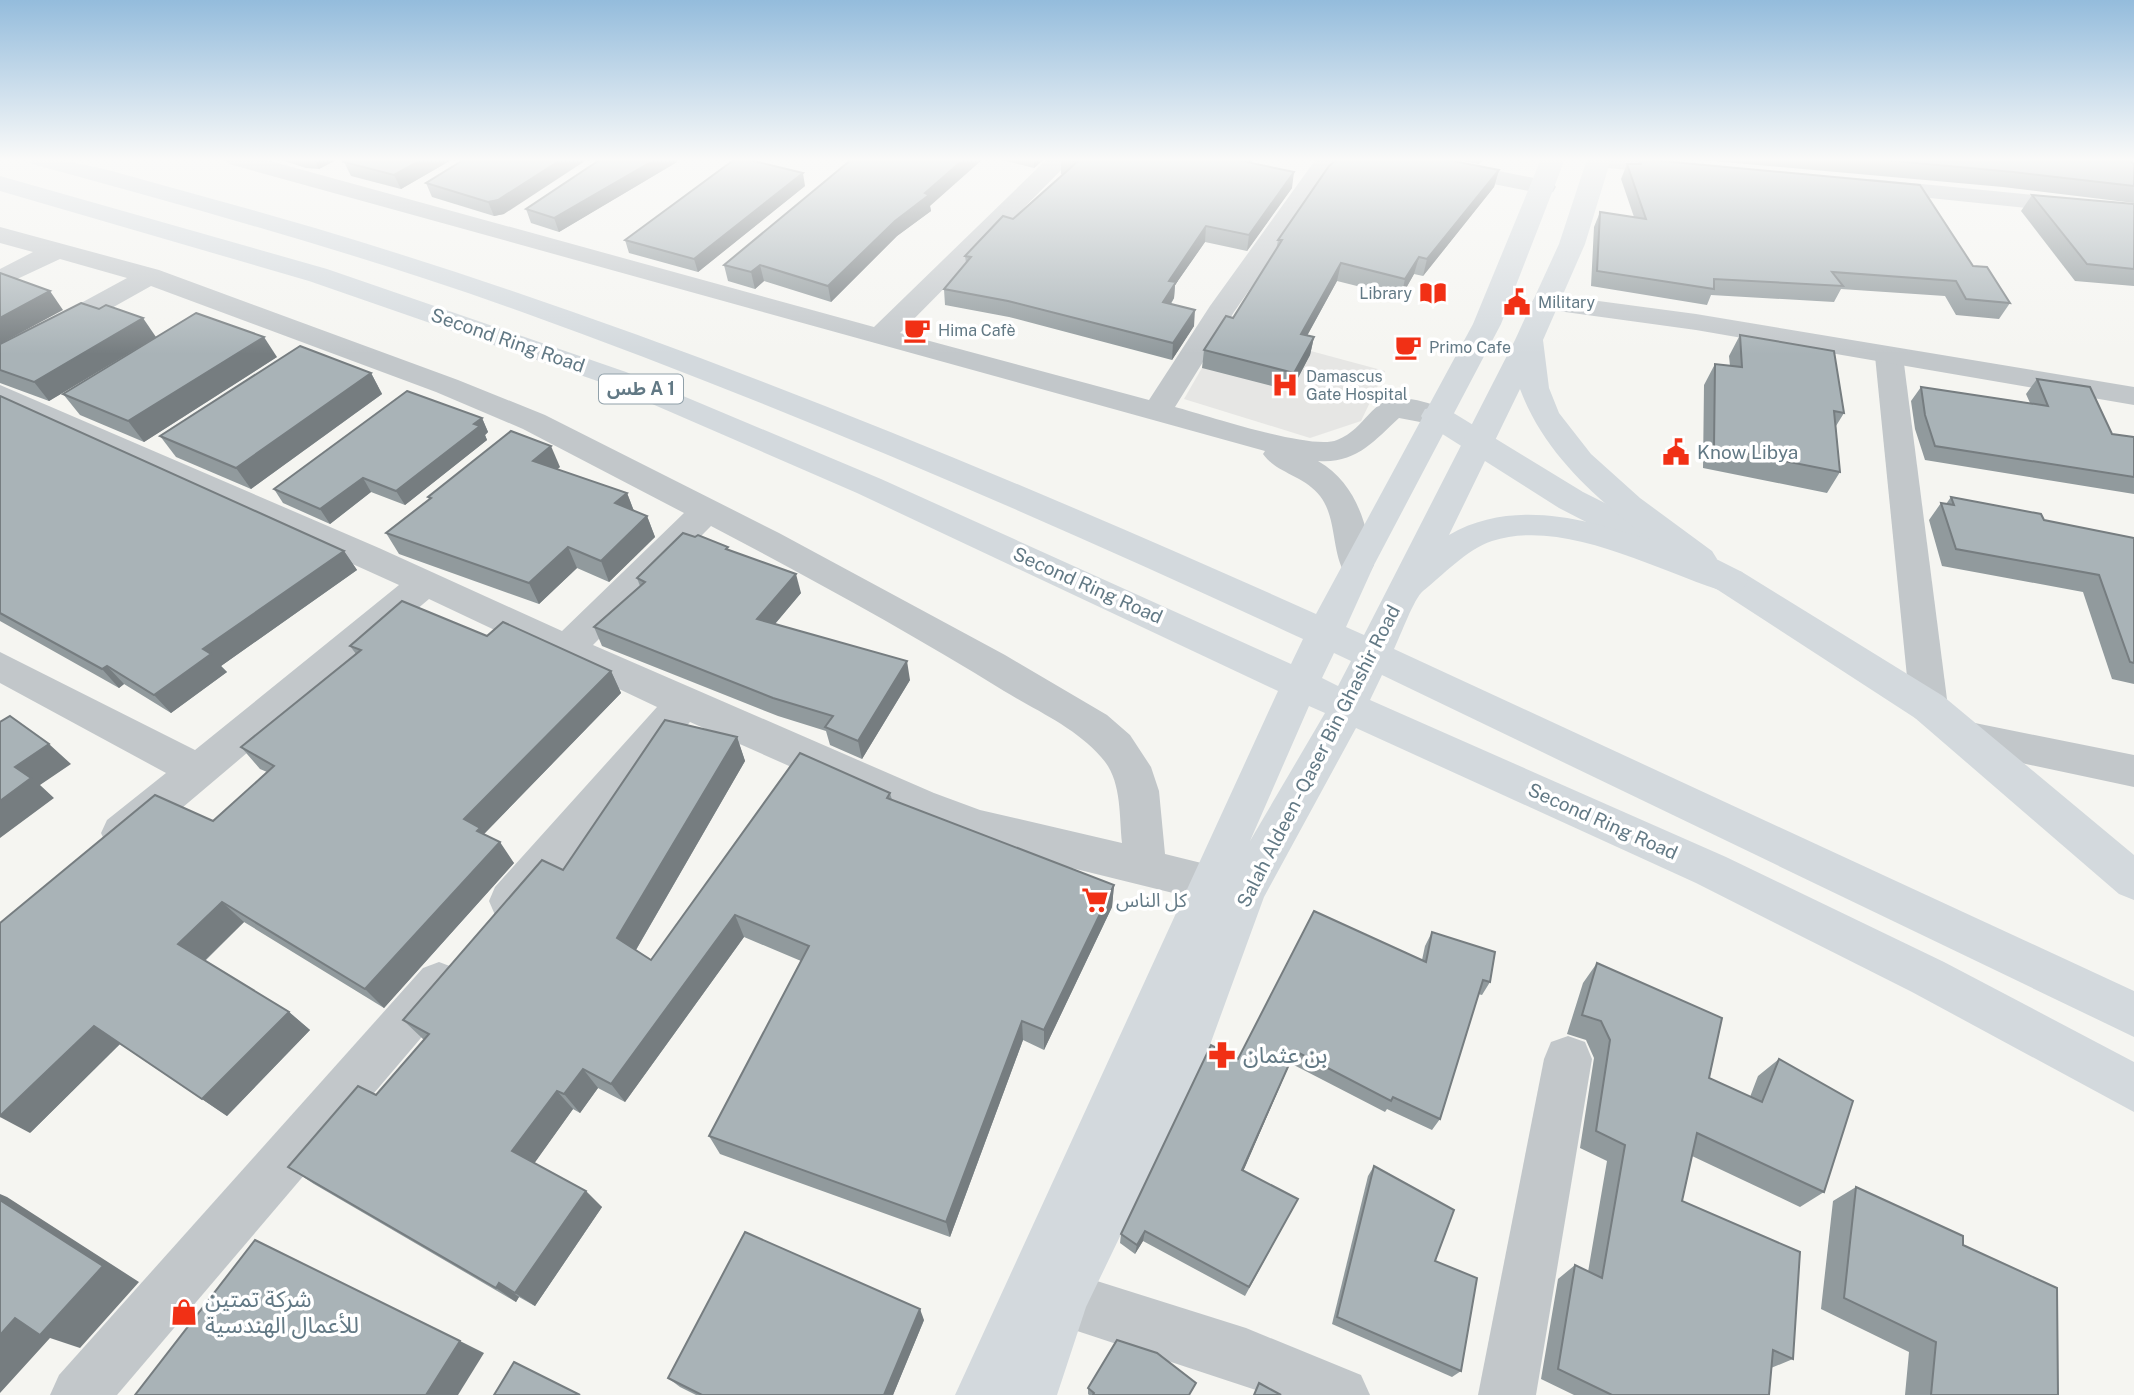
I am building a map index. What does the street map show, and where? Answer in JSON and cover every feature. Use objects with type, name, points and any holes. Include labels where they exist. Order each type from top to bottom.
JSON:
[{"type":"main road","name":"Second Ring Road","points":[[142,224],[318,275],[616,378],[869,486],[1256,662],[1396,729],[1712,870],[1928,977],[2134,1088]]},
{"type":"main road","name":"Second Ring Road","points":[[271,224],[363,250],[540,310],[858,431],[1269,607],[1892,895],[2134,1015]]},
{"type":"main road","name":"Salah Aldeen - Qaser Bin Ghashir Road","points":[[1028,1395],[1062,1298],[1179,1064],[1227,887],[1280,726],[1357,565],[1487,324],[1529,224]]},
{"type":"main road","name":"Salah Aldeen - Qaser Bin Ghashir Road","points":[[984,1395],[1227,887],[1332,735],[1529,340],[1572,244],[1578,224]]},
{"type":"main road","points":[[1529,340],[1534,389],[1553,427],[1588,469],[1638,514],[1730,581],[1929,707],[2134,881]]},
{"type":"main road","points":[[1436,416],[1571,500],[1730,581]]},
{"type":"main road","points":[[1404,590],[1457,545],[1488,530],[1517,526],[1560,527],[1605,539],[1730,581]]},
{"type":"street","points":[[514,224],[699,288],[1228,433],[1288,447],[1340,452],[1353,447],[1391,409],[1410,408],[1436,416]]},
{"type":"street","points":[[880,337],[994,224]]},
{"type":"street","points":[[1157,412],[1220,312],[1282,224]]},
{"type":"street","points":[[0,235],[150,276],[428,379],[534,422],[708,509],[992,665],[1093,726],[1116,746],[1131,767],[1138,791],[1145,866]]},
{"type":"street","points":[[0,279],[57,250]]},
{"type":"street","points":[[699,288],[721,271]]},
{"type":"street","points":[[0,359],[150,276]]},
{"type":"street","points":[[1546,302],[1696,322],[2134,396]]},
{"type":"street","points":[[198,326],[232,305]]},
{"type":"street","points":[[294,363],[328,341]]},
{"type":"street","points":[[1889,356],[1929,707]]},
{"type":"street","points":[[397,401],[428,379]]},
{"type":"street","points":[[0,394],[251,507],[378,547],[426,583],[566,649],[684,703],[978,827],[1227,887]]},
{"type":"street","points":[[51,416],[85,396]]},
{"type":"street","points":[[504,446],[534,422]]},
{"type":"street","points":[[1228,433],[1294,460],[1332,486],[1349,516],[1357,565]]},
{"type":"street","points":[[146,458],[180,437]]},
{"type":"street","points":[[251,507],[283,484]]},
{"type":"street","points":[[566,649],[708,509]]},
{"type":"street","points":[[93,857],[426,583]]},
{"type":"street","points":[[0,666],[197,770]]},
{"type":"street","points":[[79,1395],[684,703]]},
{"type":"street","points":[[1965,737],[2134,771]]},
{"type":"street","points":[[1507,1395],[1568,1059]]},
{"type":"street","points":[[1062,1298],[1245,1356],[1341,1395]]},
{"type":"shaded area","name":"Damascus Gate Hospital","points":[[1225,328],[1385,371],[1361,421],[1310,438],[1184,399]]},
{"type":"building","points":[[647,224],[738,224],[694,259],[625,240]]},
{"type":"building","points":[[773,224],[892,224],[828,286],[760,265],[751,272],[724,265]]},
{"type":"building","points":[[995,224],[1257,224],[1249,235],[1206,226],[1169,281],[1176,282],[1163,302],[1195,310],[1173,343],[1008,301],[944,289],[971,257],[965,256]]},
{"type":"building","points":[[1289,224],[1455,224],[1427,259],[1419,257],[1405,279],[1341,263],[1301,334],[1314,337],[1294,373],[1204,350],[1226,316],[1233,318],[1282,240],[1278,240]]},
{"type":"building","points":[[1599,224],[1946,224],[1973,266],[1987,267],[2010,303],[1966,299],[1956,281],[1832,272],[1843,286],[1714,279],[1714,289],[1597,271]]},
{"type":"building","points":[[2055,224],[2134,224],[2134,269],[2087,264]]},
{"type":"building","points":[[0,273],[50,291],[0,318]]},
{"type":"building","points":[[81,303],[99,309],[106,305],[143,318],[34,382],[0,370],[0,344]]},
{"type":"building","points":[[196,313],[264,337],[128,421],[63,394]]},
{"type":"building","points":[[1740,335],[1834,351],[1844,413],[1834,411],[1840,472],[1714,447],[1715,364],[1742,367]]},
{"type":"building","points":[[300,346],[371,373],[236,468],[160,436]]},
{"type":"building","points":[[2037,379],[2090,387],[2112,434],[2134,437],[2134,477],[1935,446],[1925,415],[1921,387],[2048,406]]},
{"type":"building","points":[[407,391],[482,418],[474,424],[480,426],[396,491],[363,478],[320,509],[274,489]]},
{"type":"building","points":[[0,396],[344,551],[203,649],[211,654],[154,695],[107,666],[102,669],[0,613]]},
{"type":"building","points":[[511,431],[551,446],[533,461],[627,493],[615,503],[647,516],[601,561],[568,547],[529,583],[386,533],[431,498],[428,497]]},
{"type":"building","points":[[1951,497],[2041,514],[2044,520],[2134,538],[2134,663],[2130,662],[2099,575],[1956,549],[1941,503],[1954,505]]},
{"type":"building","points":[[683,533],[695,537],[698,535],[728,547],[726,549],[796,574],[757,619],[907,661],[858,741],[825,727],[833,716],[773,698],[594,627],[645,582],[637,578]]},
{"type":"building","points":[[402,601],[487,636],[503,622],[611,671],[464,819],[480,828],[477,831],[500,842],[365,989],[222,902],[178,944],[289,1012],[202,1099],[94,1026],[0,1116],[0,923],[155,795],[213,821],[274,766],[241,747],[361,650],[350,646]]},
{"type":"building","points":[[10,716],[49,744],[15,767],[31,778],[0,801],[0,722]]},
{"type":"building","points":[[665,720],[737,737],[617,938],[651,960],[800,753],[890,793],[887,798],[1114,885],[1044,1030],[1022,1021],[946,1222],[709,1136],[809,946],[735,915],[611,1084],[583,1069],[564,1094],[557,1091],[512,1151],[586,1191],[515,1293],[499,1283],[496,1288],[288,1167],[358,1086],[376,1095],[429,1034],[403,1020],[542,860],[563,870]]},
{"type":"building","points":[[1314,911],[1426,962],[1432,932],[1495,952],[1490,982],[1483,980],[1440,1119],[1393,1097],[1391,1101],[1295,1051],[1242,1170],[1298,1199],[1249,1287],[1145,1231],[1137,1245],[1121,1234],[1211,1045],[1238,1059]]},
{"type":"building","points":[[1597,963],[1722,1018],[1709,1078],[1762,1102],[1779,1059],[1853,1101],[1824,1192],[1697,1133],[1682,1201],[1800,1252],[1793,1359],[1773,1350],[1769,1395],[1612,1395],[1558,1369],[1575,1265],[1602,1278],[1625,1145],[1596,1131],[1610,1040],[1601,1021],[1582,1015]]},
{"type":"building","points":[[1374,1166],[1454,1210],[1435,1261],[1477,1278],[1461,1371],[1337,1317]]},
{"type":"building","points":[[1856,1187],[1963,1236],[1963,1245],[2057,1288],[2058,1395],[1931,1395],[1936,1342],[1844,1298]]},
{"type":"building","points":[[0,1200],[103,1266],[40,1335],[15,1318],[0,1335]]},
{"type":"building","points":[[745,1232],[920,1309],[884,1395],[702,1395],[668,1378]]},
{"type":"building","points":[[255,1240],[460,1341],[426,1395],[135,1395]]},
{"type":"building","points":[[1117,1340],[1157,1353],[1196,1383],[1189,1395],[1093,1395],[1088,1388]]},
{"type":"building","points":[[514,1362],[580,1395],[494,1395]]},
{"type":"building","points":[[1259,1383],[1281,1395],[1254,1395]]},
{"type":"place","name":"Library","points":[[1433,293]]},
{"type":"place","name":"Military","points":[[1517,302]]},
{"type":"place","name":"Hima Cafè","points":[[917,330]]},
{"type":"place","name":"Primo Cafe","points":[[1408,347]]},
{"type":"place","name":"Damascus Gate Hospital","points":[[1285,385]]},
{"type":"place","name":"Know Libya","points":[[1676,452]]},
{"type":"place","name":"كل الناس","points":[[1095,900]]},
{"type":"place","name":"بن عثمان","points":[[1222,1055]]},
{"type":"place","name":"شركة تمتين للأعمال الهندسية","points":[[184,1312]]}]
